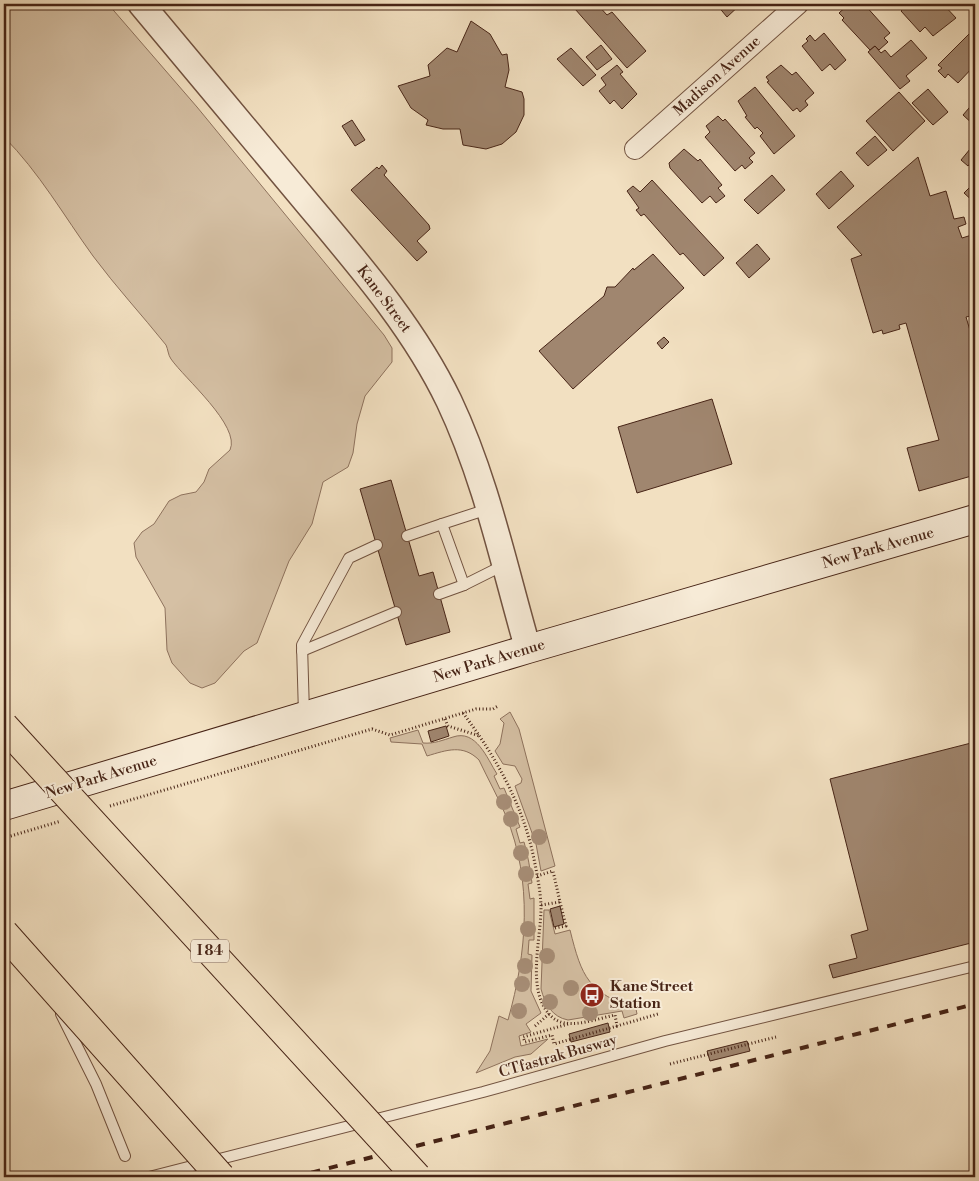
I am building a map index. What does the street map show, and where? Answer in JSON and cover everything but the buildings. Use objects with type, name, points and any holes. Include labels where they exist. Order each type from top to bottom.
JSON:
[{"type":"highway","name":"I 84","points":[[4,726],[417,1177]]},
{"type":"highway","points":[[4,933],[220,1177]]},
{"type":"main road","name":"New Park Avenue","points":[[4,806],[528,649],[975,519]]},
{"type":"street","name":"Kane Street","points":[[141,4],[367,275],[411,335],[448,400],[464,435],[488,509],[528,649]]},
{"type":"street","name":"Madison Avenue","points":[[635,149],[798,4]]},
{"type":"lane","points":[[407,536],[488,509]]},
{"type":"lane","points":[[442,524],[464,585]]},
{"type":"lane","points":[[304,716],[302,645],[349,558],[376,545]]},
{"type":"lane","points":[[439,594],[464,585],[504,565]]},
{"type":"lane","points":[[302,651],[396,612]]},
{"type":"lane","name":"CTfastrak Busway","points":[[149,1177],[483,1092],[665,1041],[975,966]]},
{"type":"lane","points":[[35,967],[83,1056],[125,1156]]},
{"type":"path","points":[[109,807],[372,729],[390,735],[463,713],[498,706]]},
{"type":"path","points":[[463,713],[480,736],[511,790],[530,839],[541,905],[537,986],[540,1002],[549,1014],[560,1022],[568,1024]]},
{"type":"path","points":[[445,718],[448,726],[480,736]]},
{"type":"path","points":[[4,838],[63,821]]},
{"type":"path","points":[[537,876],[553,871],[566,926],[555,928]]},
{"type":"path","points":[[541,905],[560,902]]},
{"type":"path","points":[[534,1026],[549,1014]]},
{"type":"path","points":[[618,1026],[615,1015],[568,1024],[523,1037],[525,1042],[552,1035],[554,1044],[618,1026],[658,1014]]},
{"type":"path","points":[[670,1064],[776,1037]]},
{"type":"shaded area","points":[[4,4],[108,4],[197,107],[384,335],[392,348],[392,362],[365,396],[357,424],[353,453],[348,467],[323,482],[312,524],[289,561],[257,643],[244,651],[215,683],[202,688],[190,683],[172,663],[167,650],[165,608],[136,557],[134,543],[142,532],[154,524],[169,501],[181,495],[196,492],[204,482],[209,469],[230,450],[231,440],[220,416],[171,359],[166,345],[82,241],[40,179],[4,137]]},
{"type":"shaded area","points":[[510,712],[519,729],[555,866],[541,871],[536,844],[515,786],[521,783],[522,779],[515,766],[503,764],[495,751],[500,744],[504,723],[500,719]]},
{"type":"shaded area","points":[[418,730],[423,743],[461,736],[468,737],[480,746],[497,774],[494,776],[500,789],[504,788],[520,827],[516,829],[520,843],[524,842],[530,867],[532,883],[528,884],[530,899],[534,898],[534,940],[529,940],[528,954],[532,955],[531,991],[541,1013],[526,1024],[531,1032],[519,1036],[521,1046],[548,1039],[531,1054],[515,1057],[476,1073],[490,1051],[499,1016],[508,1020],[520,969],[523,943],[524,892],[520,866],[515,841],[506,816],[479,760],[461,750],[448,750],[427,756],[422,744],[391,742],[390,738]]},
{"type":"shaded area","points":[[544,910],[549,910],[555,934],[570,930],[584,972],[597,989],[620,1003],[636,1009],[637,1014],[624,1018],[622,1011],[568,1020],[553,1013],[541,989]]},
{"type":"railway","points":[[294,1177],[975,1004]]},
{"type":"place","name":"Kane Street Station","points":[[592,995]]}]
